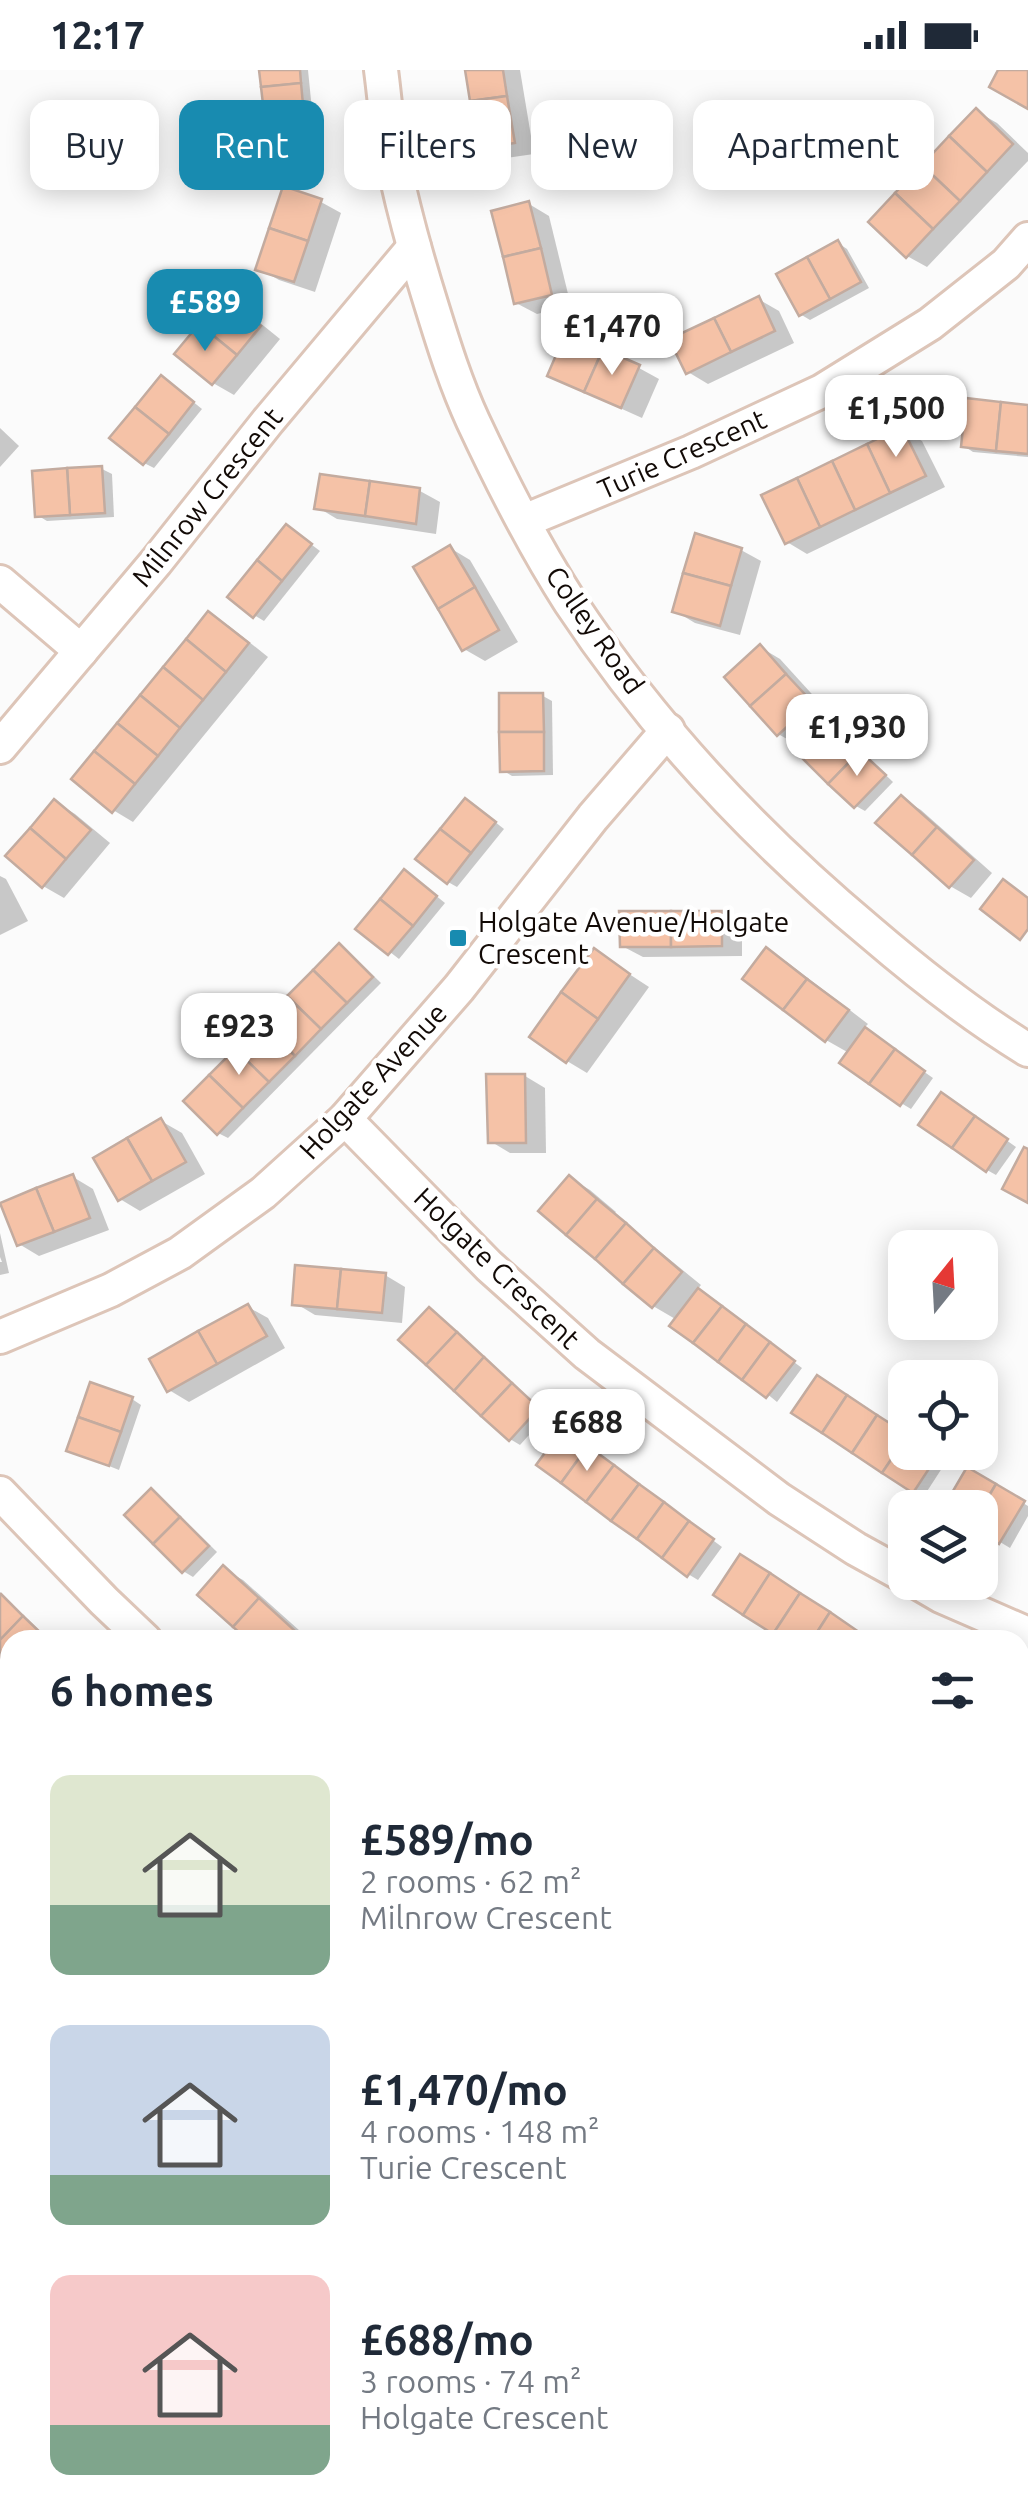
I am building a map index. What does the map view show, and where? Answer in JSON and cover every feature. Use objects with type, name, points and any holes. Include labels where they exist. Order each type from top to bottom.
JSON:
[{"type":"street","name":"Colley Road","points":[[381,70],[392,158],[448,360],[472,420],[568,599],[616,668],[668,730],[742,815],[812,884],[907,964],[1028,1050]]},
{"type":"street","name":"Turie Crescent","points":[[524,521],[692,452],[822,391],[1017,275],[1028,239]]},
{"type":"street","name":"Milnrow Crescent","points":[[0,747],[414,246]]},
{"type":"street","points":[[0,582],[81,651]]},
{"type":"street","name":"Holgate Avenue","points":[[0,1336],[110,1290],[180,1253],[263,1193],[345,1119],[459,988],[592,817],[668,730]]},
{"type":"street","name":"Holgate Crescent","points":[[345,1119],[488,1266],[587,1354],[779,1499],[888,1567]]},
{"type":"street","points":[[0,1493],[134,1630]]},
{"type":"street","points":[[955,1600],[1019,1630]]},
{"type":"building","points":[[259,70],[300,70],[301,83],[261,87]]},
{"type":"building","points":[[465,70],[503,70],[507,96],[470,100]]},
{"type":"building","points":[[998,70],[1028,70],[1028,109],[989,87]]},
{"type":"building","points":[[301,83],[303,100],[263,100],[261,87]]},
{"type":"building","points":[[976,108],[1013,144],[987,172],[949,136]]},
{"type":"building","points":[[949,136],[987,172],[960,201],[934,176],[934,152]]},
{"type":"building","points":[[934,176],[960,201],[933,229],[895,193],[934,190]]},
{"type":"building","points":[[282,190],[322,199],[308,241],[269,228]]},
{"type":"building","points":[[895,193],[933,229],[906,258],[868,222]]},
{"type":"building","points":[[529,201],[541,248],[503,257],[491,211]]},
{"type":"building","points":[[269,228],[308,241],[294,282],[255,270]]},
{"type":"building","points":[[838,240],[861,282],[830,299],[807,257]]},
{"type":"building","points":[[541,248],[552,295],[514,304],[503,257]]},
{"type":"building","points":[[807,257],[830,299],[799,316],[776,274]]},
{"type":"building","points":[[223,295],[261,326],[237,355],[199,324]]},
{"type":"building","points":[[759,296],[775,331],[731,352],[714,318]]},
{"type":"building","points":[[714,318],[731,352],[686,374],[669,339]]},
{"type":"building","points":[[199,324],[237,355],[212,385],[174,354]]},
{"type":"building","points":[[566,332],[603,349],[584,392],[547,376]]},
{"type":"building","points":[[603,349],[640,365],[621,408],[584,392]]},
{"type":"building","points":[[161,375],[194,402],[169,434],[135,407]]},
{"type":"building","points":[[966,398],[1001,402],[996,451],[961,447]]},
{"type":"building","points":[[1001,402],[1028,405],[1028,454],[996,451]]},
{"type":"building","points":[[135,407],[169,434],[143,465],[109,438]]},
{"type":"building","points":[[902,427],[926,476],[890,493],[867,444]]},
{"type":"building","points":[[867,444],[890,493],[855,510],[832,461]]},
{"type":"building","points":[[832,461],[855,510],[820,527],[797,478]]},
{"type":"building","points":[[102,466],[105,513],[70,515],[67,468]]},
{"type":"building","points":[[67,468],[70,515],[35,517],[32,471]]},
{"type":"building","points":[[320,474],[370,481],[365,516],[314,509]]},
{"type":"building","points":[[797,478],[820,527],[785,544],[761,495]]},
{"type":"building","points":[[370,481],[420,488],[416,524],[365,516]]},
{"type":"building","points":[[286,524],[312,544],[282,581],[257,560]]},
{"type":"building","points":[[695,533],[742,548],[731,586],[683,573]]},
{"type":"building","points":[[450,545],[475,587],[438,609],[413,567]]},
{"type":"building","points":[[257,560],[282,581],[253,618],[227,597]]},
{"type":"building","points":[[683,573],[731,586],[720,626],[672,612]]},
{"type":"building","points":[[475,587],[499,630],[462,651],[438,609]]},
{"type":"building","points":[[208,611],[249,643],[226,672],[186,639]]},
{"type":"building","points":[[186,639],[226,672],[203,700],[163,667]]},
{"type":"building","points":[[760,644],[786,674],[750,706],[724,677]]},
{"type":"building","points":[[163,667],[203,700],[180,728],[140,695]]},
{"type":"building","points":[[786,674],[813,703],[777,736],[750,706]]},
{"type":"building","points":[[499,693],[543,693],[544,732],[499,732]]},
{"type":"building","points":[[140,695],[180,728],[158,756],[117,723]]},
{"type":"building","points":[[117,723],[158,756],[135,784],[94,751]]},
{"type":"building","points":[[834,726],[860,751],[828,784],[803,759]]},
{"type":"building","points":[[499,732],[544,732],[544,771],[500,772]]},
{"type":"building","points":[[94,751],[135,784],[112,813],[71,779]]},
{"type":"building","points":[[860,751],[886,775],[854,808],[828,784]]},
{"type":"building","points":[[901,795],[937,827],[912,855],[875,823]]},
{"type":"building","points":[[465,798],[496,822],[471,853],[440,829]]},
{"type":"building","points":[[54,799],[91,830],[66,859],[30,828]]},
{"type":"building","points":[[937,827],[974,860],[949,888],[912,855]]},
{"type":"building","points":[[30,828],[66,859],[42,888],[5,856]]},
{"type":"building","points":[[440,829],[471,853],[447,884],[415,859]]},
{"type":"building","points":[[404,869],[437,896],[413,926],[380,899]]},
{"type":"building","points":[[1003,879],[1028,898],[1028,929],[1020,940],[980,909]]},
{"type":"building","points":[[380,899],[413,926],[388,955],[355,929]]},
{"type":"building","points":[[619,911],[671,911],[671,947],[620,947]]},
{"type":"building","points":[[671,911],[722,911],[722,946],[671,947]]},
{"type":"building","points":[[339,943],[373,977],[347,1003],[313,970]]},
{"type":"building","points":[[766,947],[807,979],[783,1010],[742,979]]},
{"type":"building","points":[[594,948],[630,974],[598,1019],[561,992]]},
{"type":"building","points":[[313,970],[347,1003],[321,1029],[287,996]]},
{"type":"building","points":[[807,979],[849,1010],[825,1042],[783,1010]]},
{"type":"building","points":[[561,992],[598,1019],[566,1063],[529,1037]]},
{"type":"building","points":[[287,996],[321,1029],[295,1056],[261,1022]]},
{"type":"building","points":[[261,1022],[295,1056],[269,1082],[235,1049]]},
{"type":"building","points":[[865,1027],[895,1049],[869,1084],[839,1063]]},
{"type":"building","points":[[235,1049],[269,1082],[243,1108],[209,1075]]},
{"type":"building","points":[[895,1049],[925,1071],[900,1106],[869,1084]]},
{"type":"building","points":[[486,1074],[525,1074],[526,1143],[488,1143]]},
{"type":"building","points":[[209,1075],[243,1108],[217,1135],[183,1101]]},
{"type":"building","points":[[941,1092],[975,1116],[952,1148],[918,1125]]},
{"type":"building","points":[[975,1116],[1008,1139],[986,1172],[952,1148]]},
{"type":"building","points":[[161,1118],[186,1162],[152,1181],[127,1138]]},
{"type":"building","points":[[127,1138],[152,1181],[118,1201],[93,1158]]},
{"type":"building","points":[[1024,1147],[1028,1149],[1028,1203],[1002,1189]]},
{"type":"building","points":[[73,1174],[90,1218],[54,1232],[36,1188]]},
{"type":"building","points":[[569,1175],[597,1199],[566,1235],[538,1211]]},
{"type":"building","points":[[36,1188],[54,1232],[17,1246],[0,1203]]},
{"type":"building","points":[[597,1199],[626,1223],[595,1259],[566,1235]]},
{"type":"building","points":[[626,1223],[654,1248],[623,1284],[595,1259]]},
{"type":"building","points":[[654,1248],[682,1272],[652,1308],[623,1284]]},
{"type":"building","points":[[295,1265],[341,1269],[337,1309],[292,1305]]},
{"type":"building","points":[[341,1269],[386,1273],[382,1313],[337,1309]]},
{"type":"building","points":[[698,1288],[722,1306],[693,1343],[669,1326]]},
{"type":"building","points":[[248,1304],[267,1336],[217,1364],[198,1331]]},
{"type":"building","points":[[722,1306],[746,1324],[718,1362],[693,1343]]},
{"type":"building","points":[[429,1307],[457,1332],[426,1365],[398,1340]]},
{"type":"building","points":[[746,1324],[770,1342],[742,1380],[718,1362]]},
{"type":"building","points":[[198,1331],[217,1364],[167,1392],[149,1359]]},
{"type":"building","points":[[457,1332],[484,1357],[454,1391],[426,1365]]},
{"type":"building","points":[[770,1342],[795,1361],[766,1398],[742,1380]]},
{"type":"building","points":[[484,1357],[512,1383],[481,1416],[454,1391]]},
{"type":"building","points":[[817,1375],[847,1395],[822,1433],[791,1413]]},
{"type":"building","points":[[90,1382],[133,1397],[121,1432],[78,1417]]},
{"type":"building","points":[[512,1383],[539,1408],[509,1441],[481,1416]]},
{"type":"building","points":[[847,1395],[877,1415],[852,1453],[822,1433]]},
{"type":"building","points":[[877,1415],[888,1422],[888,1464],[882,1473],[852,1453]]},
{"type":"building","points":[[78,1417],[121,1432],[109,1466],[66,1451]]},
{"type":"building","points":[[563,1428],[588,1446],[561,1483],[536,1465]]},
{"type":"building","points":[[588,1446],[614,1465],[586,1502],[561,1483]]},
{"type":"building","points":[[888,1464],[888,1470],[928,1470],[915,1490],[908,1490],[882,1473]]},
{"type":"building","points":[[614,1465],[639,1484],[611,1521],[586,1502]]},
{"type":"building","points":[[965,1470],[996,1484],[992,1490],[954,1490]]},
{"type":"building","points":[[639,1484],[664,1502],[637,1539],[611,1521]]},
{"type":"building","points":[[996,1484],[1025,1501],[999,1544],[998,1490],[992,1490]]},
{"type":"building","points":[[151,1488],[180,1517],[153,1544],[124,1515]]},
{"type":"building","points":[[664,1502],[689,1521],[662,1558],[637,1539]]},
{"type":"building","points":[[180,1517],[209,1546],[182,1573],[153,1544]]},
{"type":"building","points":[[689,1521],[714,1539],[687,1577],[662,1558]]},
{"type":"building","points":[[740,1554],[770,1573],[743,1615],[713,1595]]},
{"type":"building","points":[[223,1565],[259,1598],[233,1627],[197,1595]]},
{"type":"building","points":[[770,1573],[800,1593],[776,1630],[767,1630],[743,1615]]},
{"type":"building","points":[[800,1593],[830,1612],[818,1630],[776,1630]]},
{"type":"building","points":[[0,1595],[23,1616],[10,1630],[0,1630]]},
{"type":"building","points":[[259,1598],[294,1630],[236,1630],[233,1627]]},
{"type":"building","points":[[830,1612],[856,1630],[818,1630]]},
{"type":"building","points":[[23,1616],[38,1630],[10,1630]]},
{"type":"place","name":"Holgate Avenue/Holgate Crescent","points":[[458,938]]}]
